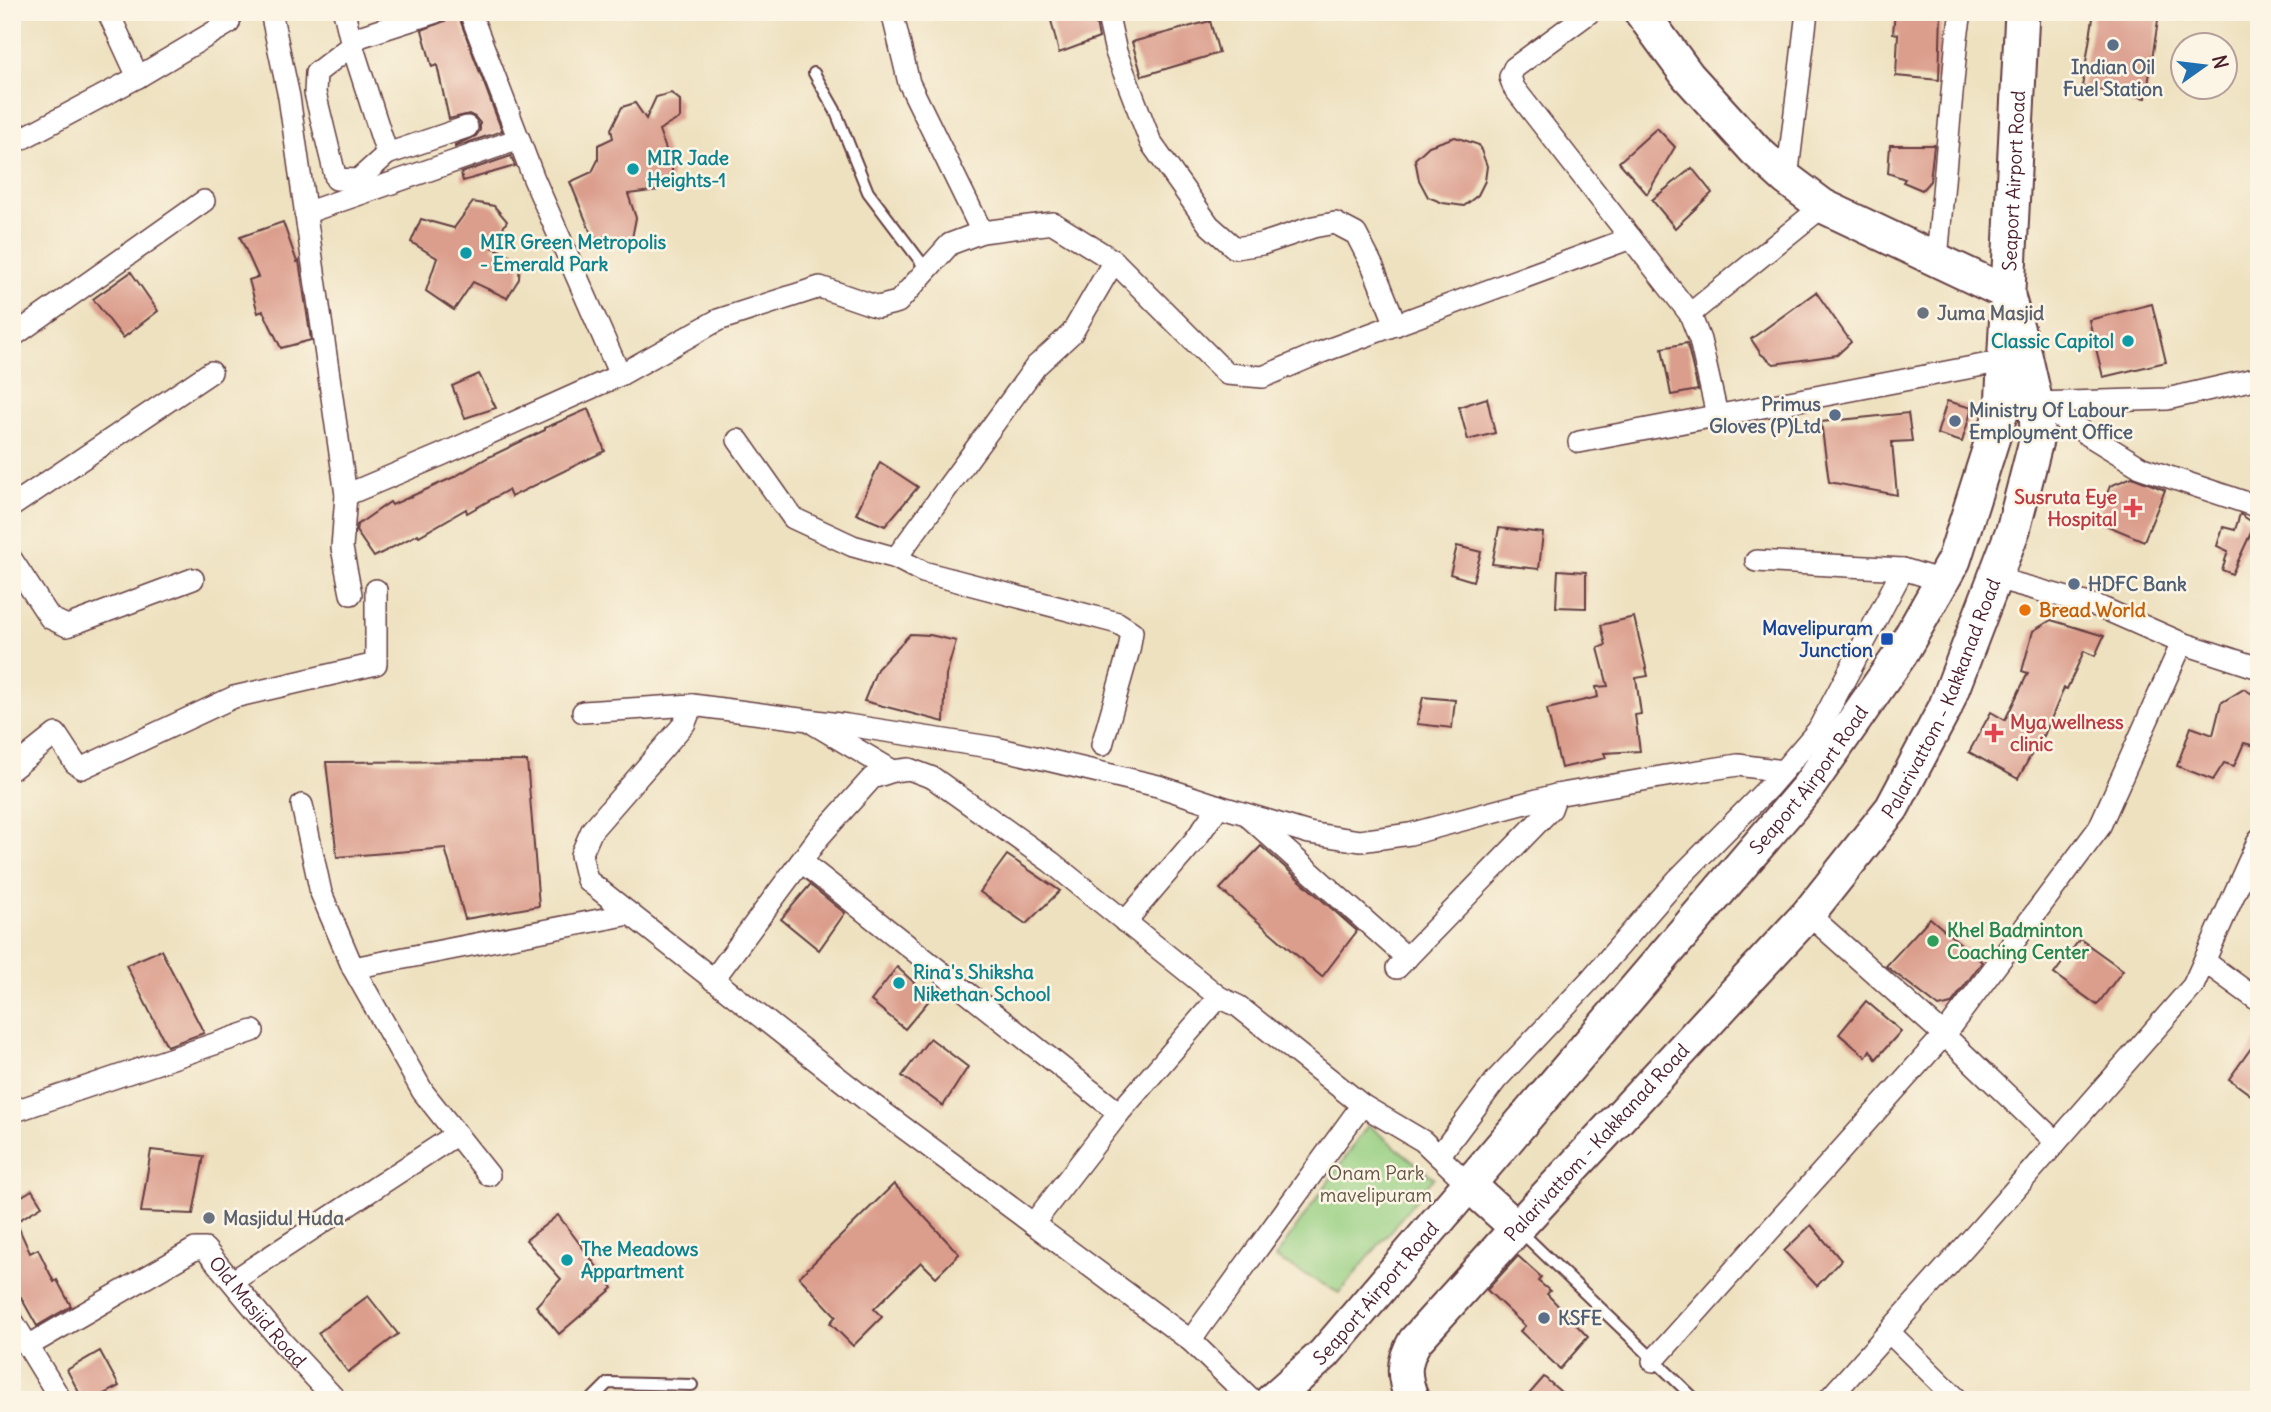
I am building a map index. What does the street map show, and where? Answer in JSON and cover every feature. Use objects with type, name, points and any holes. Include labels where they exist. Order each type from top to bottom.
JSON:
[{"type":"main road","points":[[1641,12],[1688,76],[1755,150],[1787,180],[1823,206],[2007,293]]},
{"type":"main road","name":"Seaport Airport Road","points":[[1272,1400],[1324,1354],[1808,787],[1900,655],[1954,560],[2001,409],[2022,12]]},
{"type":"main road","name":"Palarivattom - Kakkanad Road","points":[[1412,1400],[1405,1372],[1406,1356],[1415,1341],[1808,914],[1892,808],[1945,708],[2013,530],[2036,437],[2036,403],[2007,293]]},
{"type":"main road","points":[[1468,1184],[1517,1228]]},
{"type":"street","points":[[108,12],[138,77]]},
{"type":"street","points":[[271,12],[289,97],[346,495],[342,548],[351,594]]},
{"type":"street","points":[[344,12],[387,154]]},
{"type":"street","points":[[436,12],[359,37],[316,73],[315,93],[336,179],[358,180],[387,154],[467,127]]},
{"type":"street","points":[[470,12],[534,179],[620,374]]},
{"type":"street","points":[[892,12],[909,83],[982,232]]},
{"type":"street","points":[[1107,12],[1116,52],[1151,143],[1209,225],[1234,248],[1262,244],[1335,223],[1356,234],[1373,267],[1396,325]]},
{"type":"street","points":[[1590,12],[1514,68],[1510,77],[1514,88],[1690,314],[1700,340],[1717,415]]},
{"type":"street","points":[[1787,180],[1807,12]]},
{"type":"street","points":[[1937,259],[1956,38],[1961,12]]},
{"type":"street","points":[[13,140],[138,77],[229,23]]},
{"type":"street","points":[[305,213],[519,139]]},
{"type":"street","points":[[12,337],[204,201]]},
{"type":"street","points":[[1690,314],[1823,206]]},
{"type":"street","points":[[346,495],[620,374],[718,320],[820,287],[878,307],[898,302],[950,244],[982,232],[1053,223],[1114,261],[1227,373],[1263,377],[1631,238]]},
{"type":"street","points":[[896,558],[1036,366],[1072,333],[1114,261]]},
{"type":"street","points":[[1579,442],[2004,362]]},
{"type":"street","points":[[12,506],[211,372]]},
{"type":"street","points":[[2036,403],[2167,399],[2259,378]]},
{"type":"street","points":[[2036,403],[2142,468],[2259,507]]},
{"type":"street","points":[[738,440],[793,518],[853,546],[896,558],[923,572],[1118,623],[1132,632],[1102,745]]},
{"type":"street","points":[[12,559],[50,618],[67,626],[193,579]]},
{"type":"street","points":[[1756,561],[1903,569],[1941,582]]},
{"type":"street","points":[[1439,1156],[1496,1080],[1590,980],[1677,880],[1783,771],[1818,730],[1903,569]]},
{"type":"street","points":[[1995,578],[2100,607],[2182,643],[2259,668]]},
{"type":"street","points":[[12,769],[55,734],[75,763],[82,768],[233,697],[376,664],[376,590]]},
{"type":"street","points":[[1653,1361],[1944,1035],[2099,828],[2182,643]]},
{"type":"street","points":[[583,712],[692,705],[810,719],[996,748],[1158,786],[1309,833],[1360,841],[1410,834],[1556,795],[1738,765],[1783,771]]},
{"type":"street","points":[[692,705],[685,723],[592,830],[581,855],[587,880],[873,1105],[1191,1341],[1252,1400]]},
{"type":"street","points":[[810,719],[818,727],[893,771]]},
{"type":"street","points":[[713,980],[819,837],[872,778],[909,769],[933,778],[1051,862],[1219,997],[1238,1006],[1362,1105],[1423,1141],[1468,1184]]},
{"type":"street","points":[[1244,813],[1402,963],[1551,809],[1556,795]]},
{"type":"street","points":[[302,805],[321,893],[353,968],[423,1091],[489,1175]]},
{"type":"street","points":[[1125,922],[1195,840],[1219,806]]},
{"type":"street","points":[[1828,1400],[2193,986],[2259,839]]},
{"type":"street","points":[[802,862],[1119,1113]]},
{"type":"street","points":[[353,968],[630,914]]},
{"type":"street","points":[[1808,914],[1944,1035],[2056,1142]]},
{"type":"street","points":[[2204,961],[2259,1000]]},
{"type":"street","points":[[1033,1224],[1119,1113],[1219,997]]},
{"type":"street","points":[[12,1112],[253,1031]]},
{"type":"street","points":[[1191,1341],[1209,1312],[1227,1294],[1362,1105]]},
{"type":"street","points":[[233,1281],[457,1134]]},
{"type":"street","name":"Old Masjid Road","points":[[28,1346],[195,1249],[205,1249],[283,1343],[336,1400]]},
{"type":"street","points":[[12,1320],[61,1400]]},
{"type":"street","points":[[1889,1332],[1958,1400]]},
{"type":"lane","points":[[814,73],[835,110],[868,192],[926,270]]},
{"type":"lane","points":[[1517,1228],[1696,1400]]},
{"type":"lane","points":[[591,1400],[608,1383],[692,1385]]},
{"type":"green space","name":"Onam Park mavelipuram","points":[[1368,1125],[1434,1178],[1339,1293],[1275,1258]]},
{"type":"building","points":[[449,12],[457,12],[502,131],[455,147],[476,136],[480,123],[469,114],[449,119],[437,65],[432,67],[422,30],[445,21]]},
{"type":"building","points":[[1049,12],[1094,12],[1099,38],[1059,53]]},
{"type":"building","points":[[1895,12],[1941,12],[1939,80],[1896,76],[1898,34],[1893,33]]},
{"type":"building","points":[[2094,12],[2159,14],[2146,98],[2082,87]]},
{"type":"building","points":[[1210,21],[1219,53],[1142,76],[1132,42]]},
{"type":"building","name":"MIR Jade Heights-1","points":[[671,93],[680,100],[680,118],[659,130],[672,166],[672,178],[659,190],[628,194],[636,218],[632,238],[617,244],[610,236],[593,238],[570,182],[592,172],[598,160],[598,145],[613,138],[611,129],[622,107],[635,103],[646,119],[656,97]]},
{"type":"building","points":[[1657,128],[1675,147],[1647,194],[1619,162]]},
{"type":"building","points":[[1455,137],[1479,145],[1487,166],[1485,181],[1478,195],[1464,206],[1443,203],[1428,197],[1419,180],[1415,159],[1429,146]]},
{"type":"building","points":[[1890,145],[1934,145],[1930,181],[1922,190],[1903,182],[1905,179],[1888,173]]},
{"type":"building","points":[[511,156],[515,166],[463,181],[461,173]]},
{"type":"building","points":[[1692,168],[1712,193],[1675,228],[1652,200]]},
{"type":"building","name":"MIR Green Metropolis - Emerald Park","points":[[473,202],[494,206],[507,221],[492,247],[520,260],[519,279],[507,298],[473,282],[454,310],[426,291],[437,258],[411,242],[421,219],[454,228]]},
{"type":"building","points":[[283,222],[297,262],[299,261],[311,340],[281,348],[263,311],[258,313],[249,280],[258,277],[240,237]]},
{"type":"building","points":[[131,272],[158,311],[123,338],[93,299]]},
{"type":"building","points":[[1816,292],[1851,342],[1837,355],[1774,364],[1761,354],[1751,339]]},
{"type":"building","name":"Classic Capitol","points":[[2152,304],[2166,362],[2103,377],[2089,320]]},
{"type":"building","points":[[1687,343],[1698,390],[1671,395],[1662,348]]},
{"type":"building","points":[[479,374],[496,408],[465,418],[452,386]]},
{"type":"building","points":[[1487,398],[1495,433],[1468,440],[1459,407]]},
{"type":"building","name":"Ministry Of Labour Employment Office","points":[[1947,401],[1972,408],[1962,442],[1937,434]]},
{"type":"building","points":[[588,409],[605,451],[511,497],[508,490],[467,513],[466,509],[419,536],[418,534],[374,557],[356,531],[357,525],[390,502],[392,505],[454,477],[545,428]]},
{"type":"building","points":[[1908,413],[1912,441],[1892,442],[1897,495],[1829,482],[1821,422]]},
{"type":"building","points":[[880,462],[918,487],[885,526],[856,514]]},
{"type":"building","points":[[2132,477],[2165,490],[2144,541],[2096,521],[2110,486]]},
{"type":"building","points":[[2240,514],[2255,524],[2232,574],[2222,570],[2228,551],[2217,546],[2223,527],[2235,530]]},
{"type":"building","points":[[1499,528],[1543,533],[1539,569],[1492,564]]},
{"type":"building","points":[[1457,546],[1481,552],[1473,581],[1450,574]]},
{"type":"building","points":[[1558,570],[1586,572],[1586,608],[1556,607]]},
{"type":"building","points":[[1634,617],[1648,676],[1636,678],[1641,714],[1635,715],[1640,751],[1604,753],[1606,758],[1561,768],[1547,709],[1598,697],[1596,687],[1608,686],[1598,648],[1606,645],[1601,625]]},
{"type":"building","points":[[2051,620],[2104,636],[2095,656],[2084,651],[2067,689],[2064,688],[2044,736],[2042,735],[2018,779],[1969,752],[1991,712],[2005,720],[2028,673],[2022,671],[2033,631]]},
{"type":"building","points":[[910,634],[956,641],[946,675],[944,722],[864,701],[877,669]]},
{"type":"building","points":[[2244,689],[2259,698],[2259,747],[2244,743],[2234,766],[2224,763],[2213,780],[2177,766],[2191,727],[2213,735],[2221,703]]},
{"type":"building","points":[[1423,697],[1455,700],[1452,728],[1417,724]]},
{"type":"building","points":[[527,761],[539,906],[465,919],[445,848],[337,857],[326,762]]},
{"type":"building","points":[[1261,846],[1357,931],[1322,977],[1220,889]]},
{"type":"building","points":[[1007,855],[1060,891],[1026,924],[980,892]]},
{"type":"building","points":[[810,885],[845,913],[819,950],[781,919]]},
{"type":"building","name":"Khel Badminton Coaching Center","points":[[1930,918],[1982,962],[1951,1004],[1939,1007],[1886,966]]},
{"type":"building","points":[[2080,939],[2123,970],[2097,1005],[2054,974]]},
{"type":"building","points":[[161,950],[204,1033],[167,1046],[126,965]]},
{"type":"building","name":"Rina's Shiksha Nikethan School","points":[[897,967],[931,998],[905,1029],[871,1001]]},
{"type":"building","points":[[1866,1001],[1901,1031],[1876,1059],[1870,1050],[1866,1057],[1839,1034]]},
{"type":"building","points":[[2259,1037],[2259,1101],[2229,1079]]},
{"type":"building","points":[[930,1038],[968,1067],[943,1106],[902,1076]]},
{"type":"building","points":[[151,1150],[204,1156],[193,1214],[141,1212]]},
{"type":"building","points":[[894,1184],[959,1254],[936,1277],[921,1262],[874,1309],[882,1317],[853,1346],[830,1323],[836,1316],[799,1277]]},
{"type":"building","points":[[32,1190],[42,1206],[16,1222],[30,1253],[38,1249],[54,1282],[57,1280],[71,1306],[37,1326],[12,1286],[12,1202]]},
{"type":"building","name":"The Meadows Appartment","points":[[558,1215],[613,1288],[559,1334],[536,1306],[561,1279],[526,1240]]},
{"type":"building","points":[[1811,1225],[1841,1260],[1817,1286],[1784,1251]]},
{"type":"building","points":[[1518,1256],[1541,1277],[1538,1281],[1550,1291],[1547,1294],[1588,1337],[1560,1369],[1520,1331],[1525,1326],[1487,1290]]},
{"type":"building","points":[[368,1296],[398,1334],[348,1372],[318,1333]]},
{"type":"building","points":[[100,1351],[119,1386],[93,1400],[83,1400],[67,1370]]},
{"type":"building","points":[[1544,1377],[1570,1400],[1524,1400]]},
{"type":"place","name":"Indian Oil Fuel Station","points":[[2113,45]]},
{"type":"place","name":"MIR Jade Heights-1","points":[[633,169]]},
{"type":"place","name":"MIR Green Metropolis - Emerald Park","points":[[466,253]]},
{"type":"place","name":"Juma Masjid","points":[[1923,313]]},
{"type":"place","name":"Classic Capitol","points":[[2128,341]]},
{"type":"place","name":"Primus Gloves (P)Ltd","points":[[1835,415]]},
{"type":"place","name":"Ministry Of Labour Employment Office","points":[[1955,421]]},
{"type":"place","name":"Susruta Eye Hospital","points":[[2133,508]]},
{"type":"place","name":"HDFC Bank","points":[[2074,584]]},
{"type":"place","name":"Bread World","points":[[2025,610]]},
{"type":"place","name":"Mavelipuram Junction","points":[[1887,639]]},
{"type":"place","name":"Mya wellness clinic","points":[[1994,733]]},
{"type":"place","name":"Khel Badminton Coaching Center","points":[[1933,941]]},
{"type":"place","name":"Rina's Shiksha Nikethan School","points":[[899,983]]},
{"type":"place","name":"Masjidul Huda","points":[[209,1218]]},
{"type":"place","name":"The Meadows Appartment","points":[[567,1260]]},
{"type":"place","name":"KSFE","points":[[1544,1318]]}]
